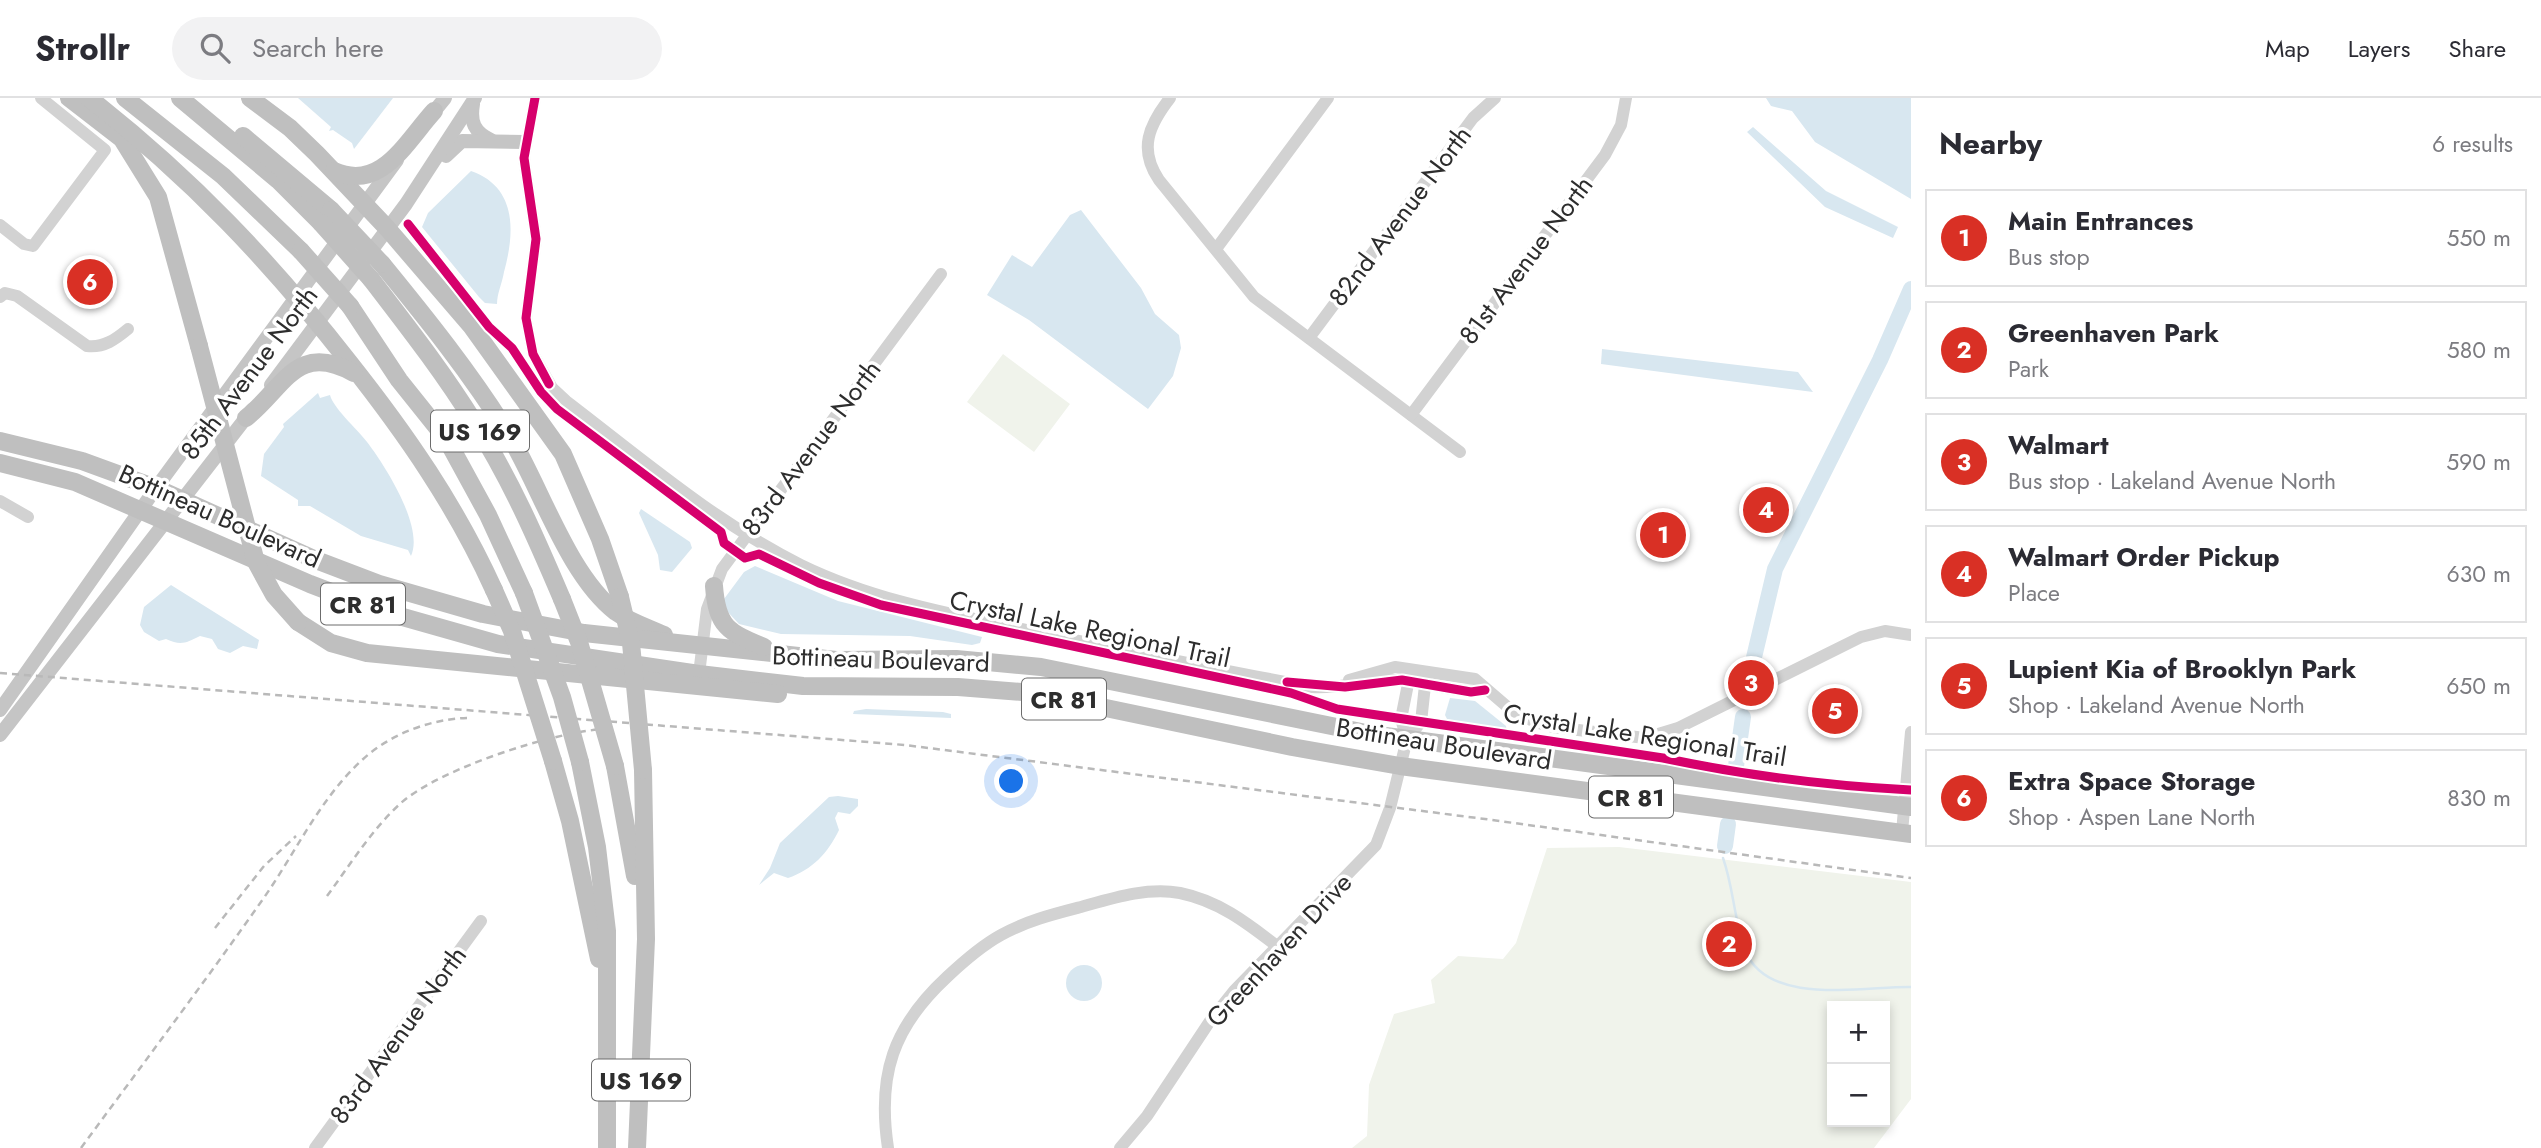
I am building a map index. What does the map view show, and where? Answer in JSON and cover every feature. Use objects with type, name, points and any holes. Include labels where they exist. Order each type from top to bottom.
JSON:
[{"type":"highway","points":[[69,98],[122,139],[158,197],[256,562],[274,595],[298,622],[331,643],[367,653],[753,693],[807,695],[879,688]]},
{"type":"highway","points":[[89,98],[154,149],[232,223],[318,321],[449,499],[512,631],[553,761],[589,906],[609,1018]]},
{"type":"highway","name":"US 169","points":[[125,98],[223,176],[301,251],[350,306],[399,380],[447,440],[488,515],[524,593],[562,697],[580,762],[603,887],[609,1018],[607,1148]]},
{"type":"highway","name":"US 169","points":[[180,98],[326,217],[432,358],[476,424],[522,508],[562,599],[579,642],[615,766],[630,838],[645,1013],[637,1148]]},
{"type":"highway","points":[[187,98],[218,116],[260,148],[326,217],[382,264],[457,357],[488,402],[525,464],[590,585],[619,614],[680,642]]},
{"type":"highway","points":[[250,98],[289,128],[330,169],[387,228],[472,327],[563,454],[600,539],[620,597],[631,643],[643,769],[645,1013]]},
{"type":"highway","points":[[330,169],[355,178],[375,174],[439,105]]},
{"type":"highway","points":[[246,418],[265,403],[290,372],[305,363],[319,361],[338,365],[361,378]]},
{"type":"highway","name":"Bottineau Boulevard","points":[[0,441],[82,461],[156,488],[316,560],[444,604],[584,633],[836,660],[995,661],[1041,667],[1267,714],[1407,739],[1908,807]]},
{"type":"highway","name":"Bottineau Boulevard","points":[[0,463],[75,482],[310,584],[441,629],[498,644],[699,674],[803,686],[958,687],[1034,693],[1292,747],[1400,766],[1906,833]]},
{"type":"highway","points":[[713,586],[715,607],[724,626],[780,654]]},
{"type":"main road","name":"85th Avenue North","points":[[0,735],[246,418],[414,192],[474,99]]},
{"type":"main road","points":[[474,99],[473,124],[483,136],[498,144]]},
{"type":"main road","name":"85th Avenue North","points":[[0,710],[156,488],[439,105]]},
{"type":"main road","points":[[414,192],[434,174],[456,144],[470,140],[498,144],[525,142]]},
{"type":"street","points":[[0,225],[24,244],[33,246],[105,150],[41,98]]},
{"type":"street","points":[[535,98],[525,142],[525,177],[537,239],[526,318],[530,345],[542,372],[566,401],[705,508],[747,535],[821,573],[898,601],[1283,682],[1317,687],[1345,687],[1410,675],[1471,692],[1485,690],[1511,710],[1535,722],[1553,727],[1645,738],[1678,728],[1861,637],[1885,631],[1911,635]]},
{"type":"street","points":[[1170,98],[1152,123],[1146,148],[1153,171],[1254,297],[1460,452]]},
{"type":"street","points":[[1216,249],[1328,98]]},
{"type":"street","name":"82nd Avenue North","points":[[1309,338],[1473,118],[1495,98]]},
{"type":"street","name":"81st Avenue North","points":[[1411,415],[1605,155],[1621,125],[1626,98]]},
{"type":"street","name":"83rd Avenue North","points":[[699,674],[713,586],[734,550],[941,274]]},
{"type":"street","points":[[2,296],[17,296],[87,346],[95,347],[114,340],[128,329]]},
{"type":"street","points":[[0,500],[28,517]]},
{"type":"street","points":[[1407,739],[1401,719],[1410,675]]},
{"type":"street","points":[[1407,739],[1421,722],[1426,678]]},
{"type":"street","points":[[1906,833],[1911,732]]},
{"type":"street","name":"Greenhaven Drive","points":[[1120,1148],[1147,1116],[1210,1021],[1277,946],[1376,845],[1390,808],[1407,739]]},
{"type":"street","points":[[888,1148],[884,1086],[895,1046],[905,1026],[934,989],[979,949],[1002,934],[1026,923],[1110,899],[1155,891],[1179,893],[1224,908],[1277,946]]},
{"type":"street","name":"83rd Avenue North","points":[[315,1148],[481,921]]},
{"type":"shaded area","points":[[298,98],[393,98],[354,149],[352,143],[333,130],[329,131],[331,127]]},
{"type":"shaded area","points":[[1766,98],[1911,98],[1911,199],[1815,142],[1792,111],[1771,106]]},
{"type":"shaded area","points":[[1753,127],[1826,191],[1898,227],[1893,238],[1825,207],[1747,132]]},
{"type":"shaded area","points":[[471,171],[486,178],[497,188],[505,199],[509,212],[510,242],[497,304],[485,303],[479,297],[422,227],[428,213]]},
{"type":"shaded area","points":[[1081,210],[1141,288],[1155,314],[1179,335],[1181,348],[1173,376],[1148,409],[1029,320],[987,295],[1012,255],[1032,267],[1070,215]]},
{"type":"shaded area","points":[[1602,349],[1798,372],[1813,392],[1601,364]]},
{"type":"shaded area","points":[[1003,354],[1070,404],[1034,452],[967,402]]},
{"type":"shaded area","points":[[318,393],[320,398],[330,395],[332,401],[370,446],[394,484],[412,530],[414,544],[411,556],[408,550],[361,536],[310,506],[298,506],[298,500],[261,476],[264,454],[284,427],[283,424]]},
{"type":"shaded area","points":[[641,509],[690,542],[692,548],[672,572],[660,570],[658,555],[639,513]]},
{"type":"shaded area","points":[[755,566],[838,601],[982,637],[980,643],[972,645],[910,636],[781,634],[739,624],[726,610],[724,599],[744,572]]},
{"type":"shaded area","points":[[171,585],[259,640],[257,649],[243,646],[230,653],[218,649],[212,639],[200,636],[180,643],[166,639],[159,641],[144,632],[140,625],[144,607]]},
{"type":"shaded area","points":[[1450,698],[1475,701],[1506,726],[1507,733],[1447,719],[1445,715]]},
{"type":"shaded area","points":[[866,709],[943,712],[951,714],[951,718],[853,714],[854,711]]},
{"type":"shaded area","points":[[829,797],[858,799],[858,806],[850,814],[838,812],[835,818],[839,830],[824,853],[797,875],[788,878],[774,873],[759,885],[770,868],[780,843]]},
{"type":"shaded area","points":[[1619,847],[1911,882],[1911,1099],[1890,1127],[1890,1001],[1827,1001],[1827,1127],[1890,1127],[1874,1148],[1352,1148],[1367,1136],[1369,1085],[1394,1014],[1435,1003],[1431,980],[1458,956],[1503,959],[1516,943],[1547,848]]},
{"type":"shaded area","points":[[1084,965],[1097,970],[1102,983],[1097,996],[1084,1001],[1071,996],[1066,983],[1071,970]]},
{"type":"waterway","points":[[1751,670],[1775,569],[1880,360],[1911,289]]},
{"type":"waterway","points":[[1735,773],[1743,717]]},
{"type":"waterway","points":[[1725,846],[1728,824]]},
{"type":"waterway","points":[[1723,858],[1746,952],[1758,969],[1775,981],[1820,990],[1911,987]]},
{"type":"railway","points":[[0,673],[905,745],[1485,819],[1911,878]]},
{"type":"railway","points":[[81,1148],[241,930],[324,804],[352,769],[380,746],[403,733],[428,724],[467,718]]},
{"type":"railway","points":[[327,896],[380,824],[419,790],[469,765],[529,744],[584,731],[606,729]]},
{"type":"railway","points":[[215,928],[264,866],[296,836]]},
{"type":"cycle path","points":[[535,98],[524,158],[536,239],[526,318],[533,354],[549,384]]},
{"type":"cycle path","name":"Crystal Lake Regional Trail","points":[[408,224],[489,327],[512,348],[541,392],[557,409],[721,532],[724,543],[745,558],[759,554],[819,583],[881,605],[1291,693],[1337,709],[1663,758],[1755,775],[1911,790]]},
{"type":"cycle path","points":[[1287,682],[1345,687],[1402,680],[1471,692],[1485,690]]},
{"type":"place","name":"Extra Space Storage","points":[[90,282]]},
{"type":"place","name":"Walmart Order Pickup","points":[[1766,510]]},
{"type":"place","name":"Main Entrances","points":[[1663,535]]},
{"type":"place","name":"Walmart","points":[[1751,683]]},
{"type":"place","name":"Lupient Kia of Brooklyn Park","points":[[1835,711]]},
{"type":"place","name":"Greenhaven Park","points":[[1729,944]]}]
